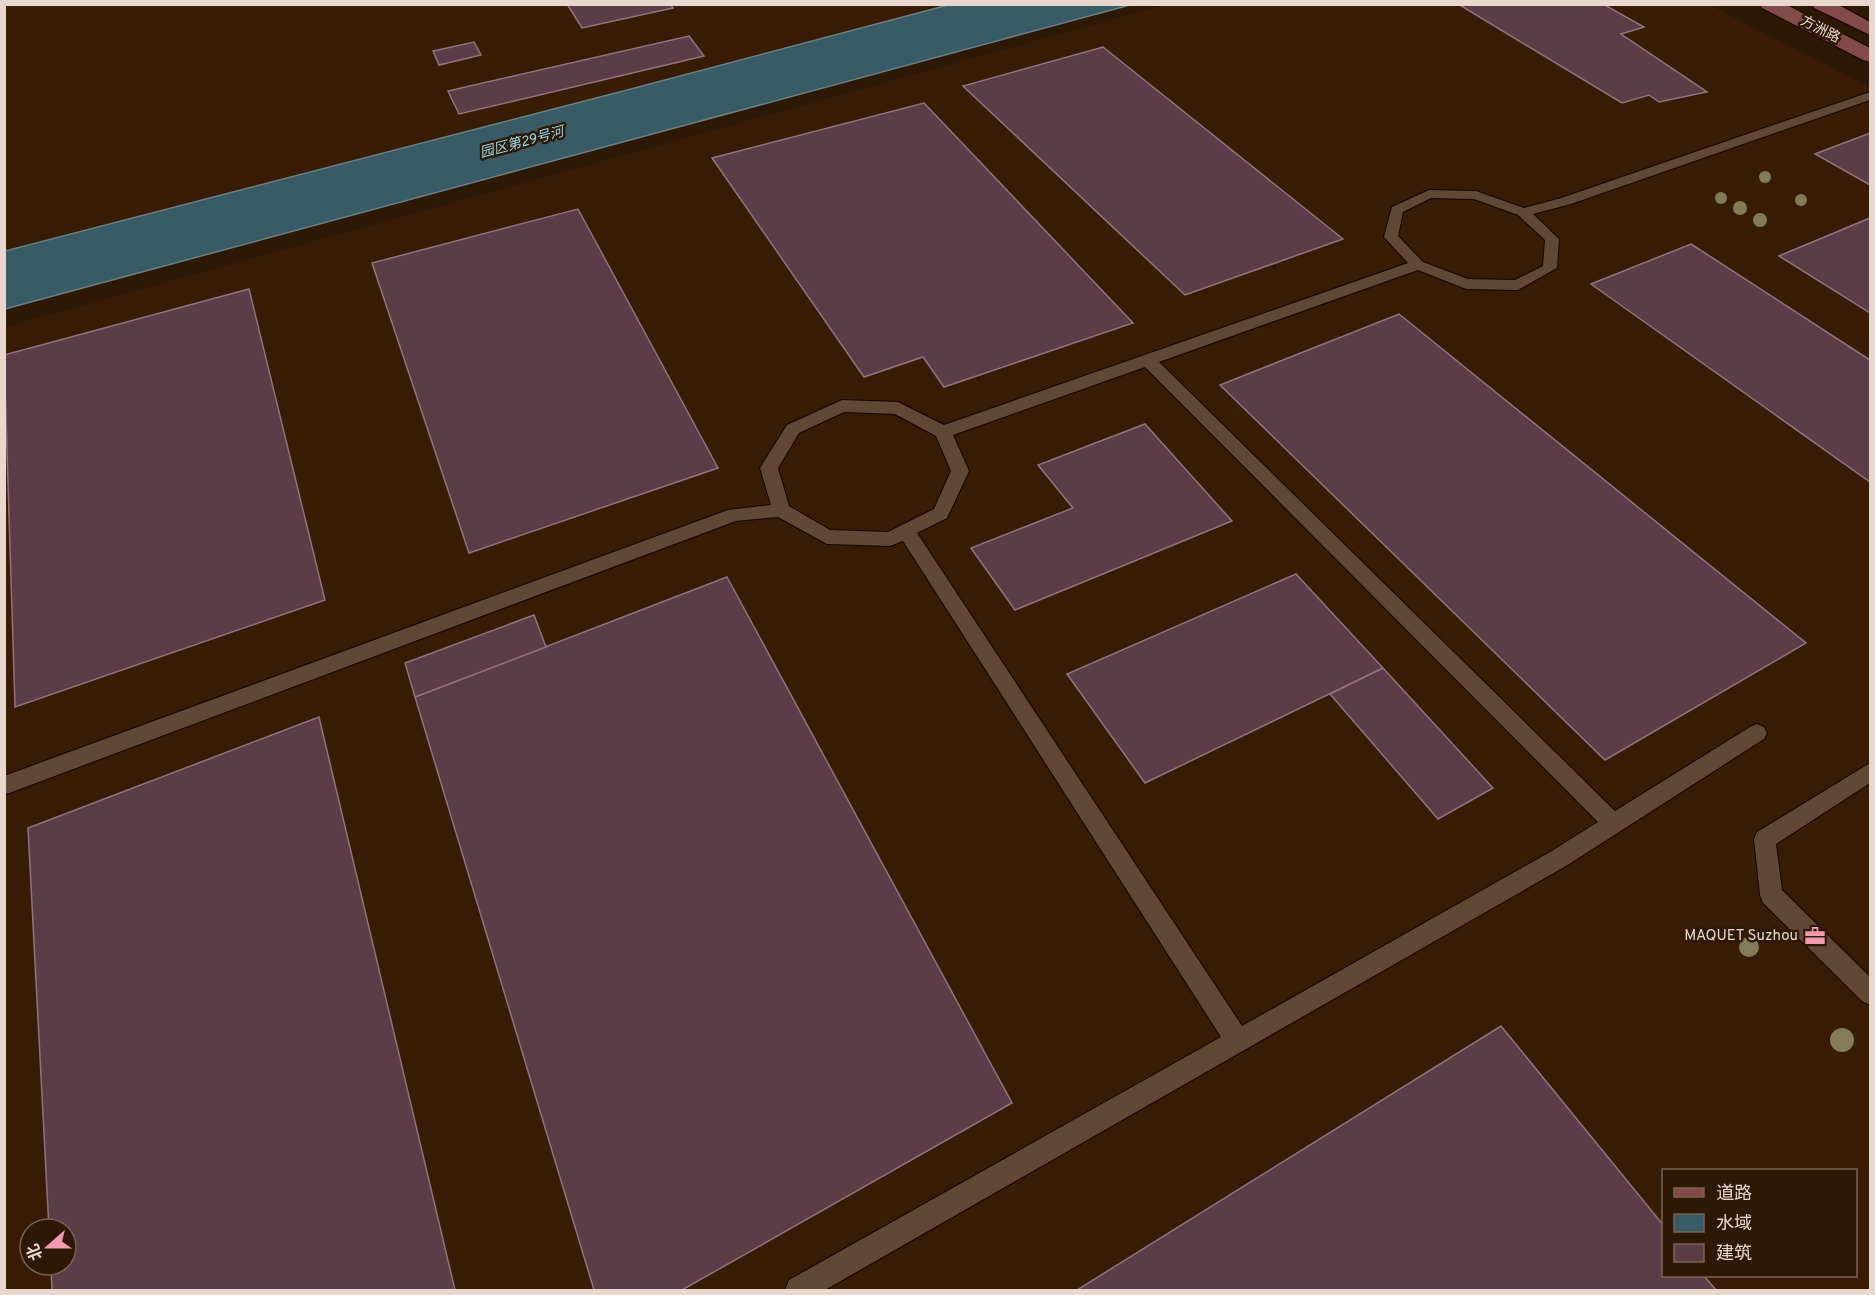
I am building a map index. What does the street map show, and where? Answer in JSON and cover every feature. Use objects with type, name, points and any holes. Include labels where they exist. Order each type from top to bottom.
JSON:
[{"type":"main road","name":"方洲路","points":[[1769,4],[1870,56]]},
{"type":"main road","name":"方洲路","points":[[1821,4],[1870,29]]},
{"type":"lane","points":[[1523,212],[1566,201],[1870,96]]},
{"type":"lane","points":[[1429,194],[1476,195],[1523,212],[1552,239],[1550,268],[1518,285],[1466,284],[1418,265],[1392,237],[1397,210],[1429,194]]},
{"type":"lane","points":[[944,432],[1418,265]]},
{"type":"lane","points":[[1148,360],[1614,824]]},
{"type":"lane","points":[[4,786],[734,515],[781,510],[827,537],[890,539],[941,513],[960,471],[944,432],[898,408],[842,406],[793,429],[769,468],[781,510]]},
{"type":"lane","points":[[906,531],[1238,1042]]},
{"type":"lane","points":[[799,1290],[1558,859],[1757,733]]},
{"type":"lane","points":[[1870,772],[1765,839],[1771,895],[1870,993]]},
{"type":"shaded area","points":[[5,5],[948,5],[5,251]]},
{"type":"shaded area","points":[[1164,5],[1710,5],[1870,87],[1870,1290],[5,1290],[5,327]]},
{"type":"water","name":"园区第29号河","points":[[948,5],[1130,5],[5,309],[5,251]]},
{"type":"building","points":[[567,4],[670,4],[673,8],[582,28]]},
{"type":"building","points":[[1458,4],[1603,4],[1644,27],[1621,34],[1707,92],[1659,102],[1649,95],[1622,103]]},
{"type":"building","points":[[689,36],[704,56],[459,114],[448,91]]},
{"type":"building","points":[[474,42],[481,55],[439,65],[433,51]]},
{"type":"building","points":[[1103,47],[1343,239],[1185,295],[963,86]]},
{"type":"building","points":[[924,103],[1133,323],[944,387],[923,357],[864,377],[712,158]]},
{"type":"building","points":[[1870,133],[1870,185],[1815,154]]},
{"type":"building","points":[[578,209],[718,468],[469,553],[372,263]]},
{"type":"building","points":[[1870,218],[1870,313],[1779,256]]},
{"type":"building","points":[[1691,244],[1870,360],[1870,482],[1591,284]]},
{"type":"building","points":[[249,289],[325,600],[15,707],[4,355]]},
{"type":"building","points":[[1399,314],[1806,643],[1605,760],[1220,385]]},
{"type":"building","points":[[1145,424],[1232,521],[1015,610],[971,548],[1073,508],[1038,465]]},
{"type":"building","points":[[1296,574],[1383,668],[1145,783],[1067,674]]},
{"type":"building","points":[[727,577],[1012,1103],[682,1290],[594,1290],[415,697]]},
{"type":"building","points":[[534,615],[546,647],[415,697],[405,663]]},
{"type":"building","points":[[1383,668],[1493,788],[1438,819],[1330,694]]},
{"type":"building","points":[[319,717],[455,1290],[52,1290],[51,1277],[78,1277],[78,1217],[48,1217],[28,828]]},
{"type":"building","points":[[1501,1026],[1662,1224],[1662,1277],[1705,1277],[1716,1290],[1077,1290]]},
{"type":"place","name":"MAQUET Suzhou","points":[[1815,936]]}]
